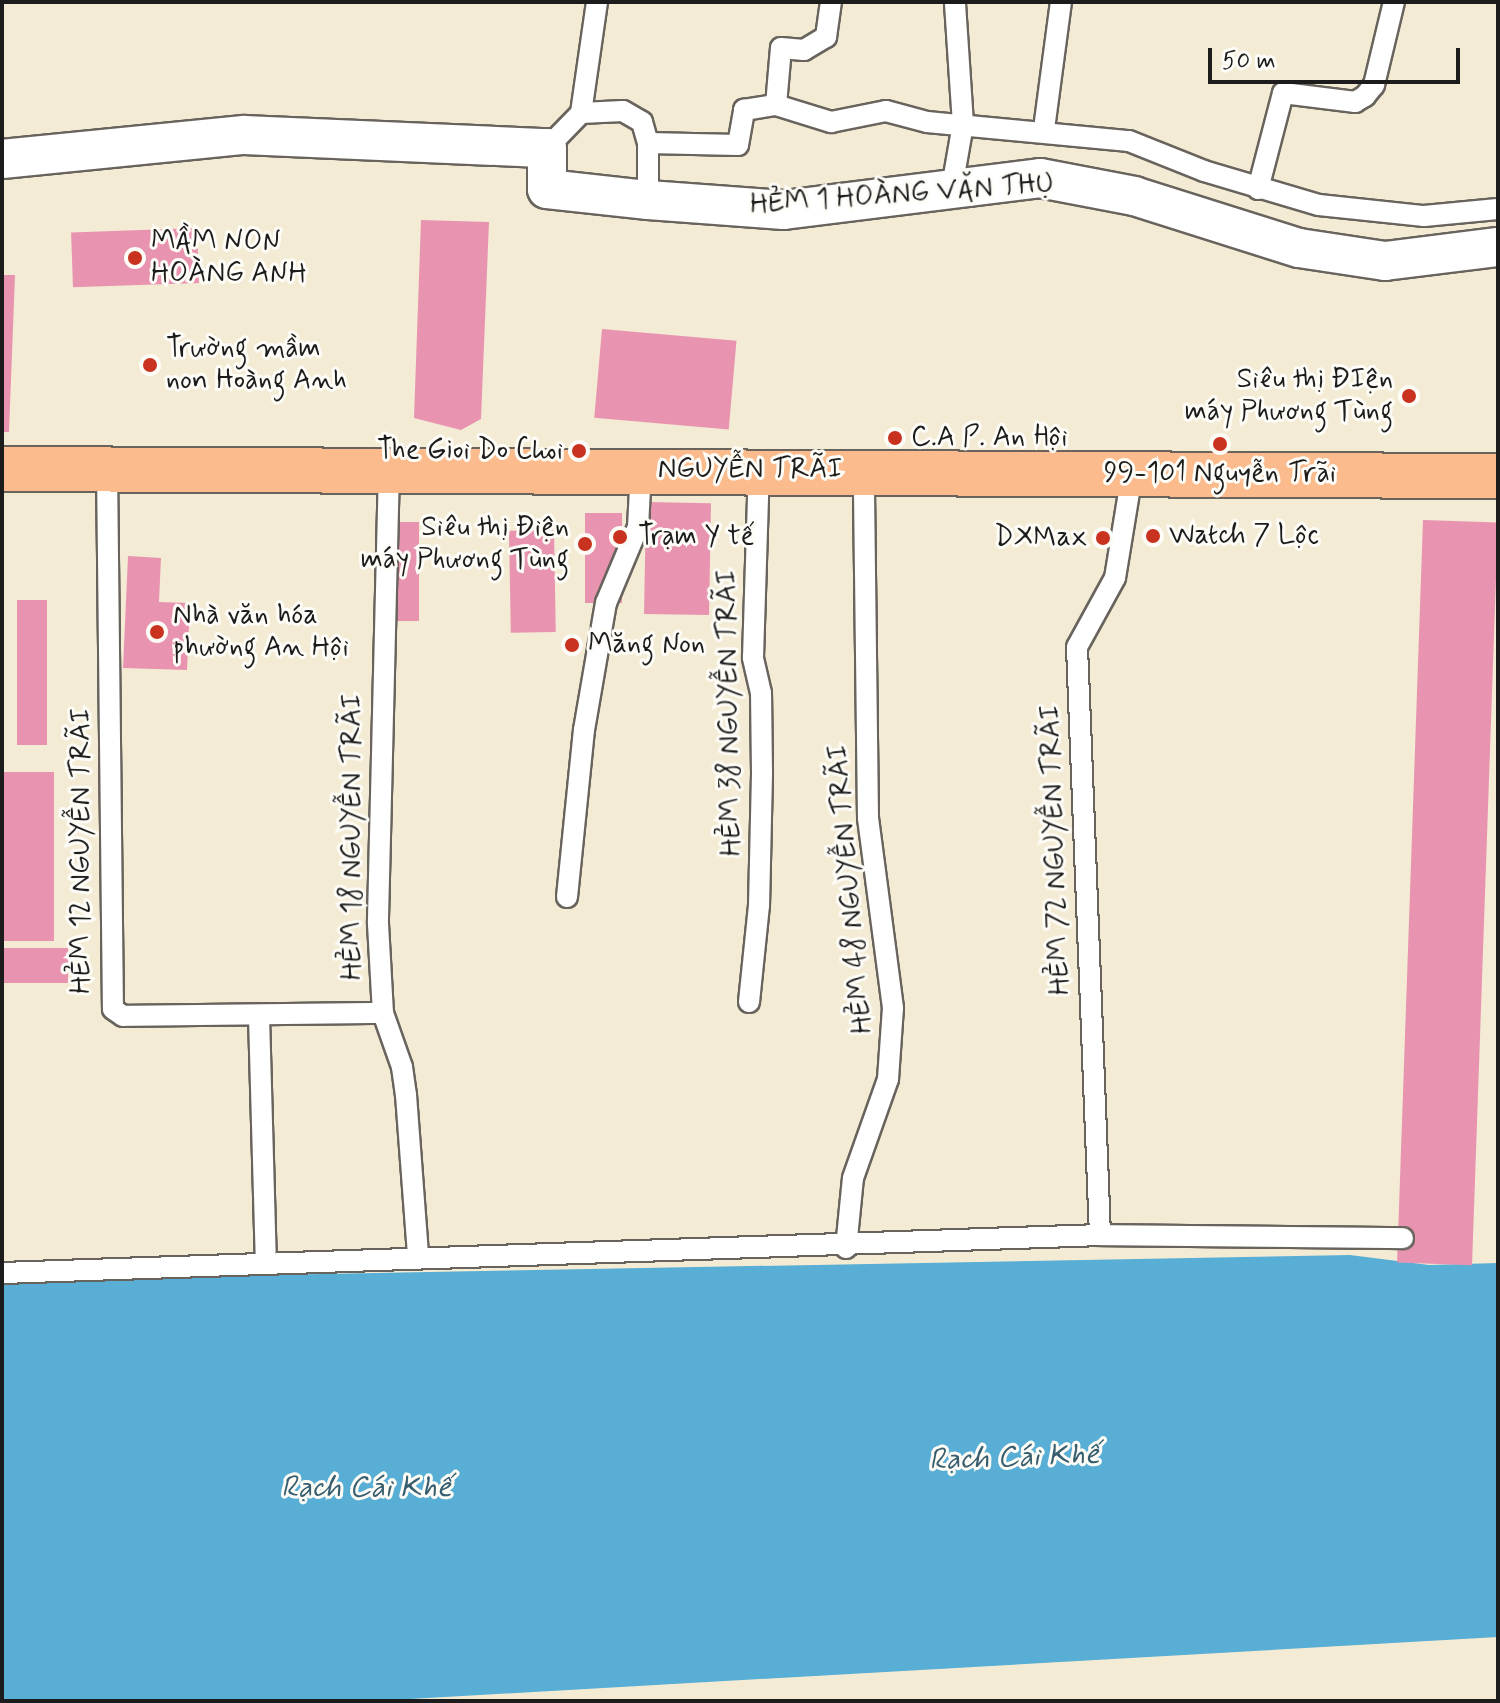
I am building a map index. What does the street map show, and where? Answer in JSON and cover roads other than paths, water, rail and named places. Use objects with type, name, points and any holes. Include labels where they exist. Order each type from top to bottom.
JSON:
[{"type":"main road","name":"NGUYỄN TRÃI","points":[[2,469],[641,469],[1498,476]]},
{"type":"street","points":[[2,159],[244,135],[547,148]]},
{"type":"street","name":"HẺM 1 HOÀNG VĂN THỤ","points":[[547,148],[547,189],[648,200],[784,210],[903,192],[951,193],[1040,178],[1134,196],[1299,248],[1385,261],[1498,247]]},
{"type":"lane","points":[[547,148],[581,113],[597,2]]},
{"type":"lane","points":[[776,105],[781,48],[804,50],[826,37],[831,2]]},
{"type":"lane","points":[[951,193],[963,124],[955,2]]},
{"type":"lane","points":[[1044,129],[1061,2]]},
{"type":"lane","points":[[1258,189],[1283,93],[1355,102],[1365,96],[1374,85],[1394,2]]},
{"type":"lane","points":[[648,143],[738,145],[744,110],[776,105],[831,122],[886,111],[927,122],[1044,129],[1129,141],[1258,189],[1367,212],[1424,216],[1498,209]]},
{"type":"lane","points":[[581,113],[623,111],[642,122],[648,143],[648,200]]},
{"type":"lane","name":"HẺM 12 NGUYỄN TRÃI","points":[[107,467],[111,1004],[123,1016],[383,1013]]},
{"type":"lane","name":"HẺM 18 NGUYỄN TRÃI","points":[[389,468],[376,868],[383,1013],[402,1067],[418,1256]]},
{"type":"lane","points":[[567,897],[584,730],[606,603],[638,527],[641,469]]},
{"type":"lane","name":"HẺM 38 NGUYỄN TRÃI","points":[[749,1002],[759,906],[762,773],[761,693],[753,657],[759,470]]},
{"type":"lane","name":"HẺM 48 NGUYỄN TRÃI","points":[[846,1248],[853,1178],[888,1079],[893,1008],[868,818],[864,471]]},
{"type":"lane","name":"HẺM 72 NGUYỄN TRÃI","points":[[1100,1235],[1077,647],[1115,578],[1132,474]]},
{"type":"lane","points":[[259,1016],[266,1261]]},
{"type":"lane","points":[[2,1273],[418,1256],[846,1248],[1100,1235],[1403,1238]]},
{"type":"water","name":"Rạch Cái Khế","points":[[1350,1255],[1429,1265],[1498,1263],[1498,1637],[376,1701],[2,1701],[2,1280]]},
{"type":"place","name":"MẦM NON HOÀNG ANH","points":[[135,258]]},
{"type":"place","name":"Trường mầm non Hoàng Anh","points":[[150,365]]},
{"type":"place","name":"Siêu thị ĐIện máy Phương Tùng","points":[[1409,396]]},
{"type":"place","name":"C.A P. An Hội","points":[[895,438]]},
{"type":"place","name":"99-101 Nguyễn Trãi","points":[[1220,444]]},
{"type":"place","name":"The Gioi Do Choi","points":[[579,451]]},
{"type":"place","name":"Watch 7 Lộc","points":[[1153,536]]},
{"type":"place","name":"Trạm Y tế","points":[[620,537]]},
{"type":"place","name":"DXMax","points":[[1103,538]]},
{"type":"place","name":"Siêu thị Điện máy Phương Tùng","points":[[585,544]]},
{"type":"place","name":"Nhà văn hóa phường An Hội","points":[[157,632]]},
{"type":"place","name":"Măng Non","points":[[572,645]]}]
